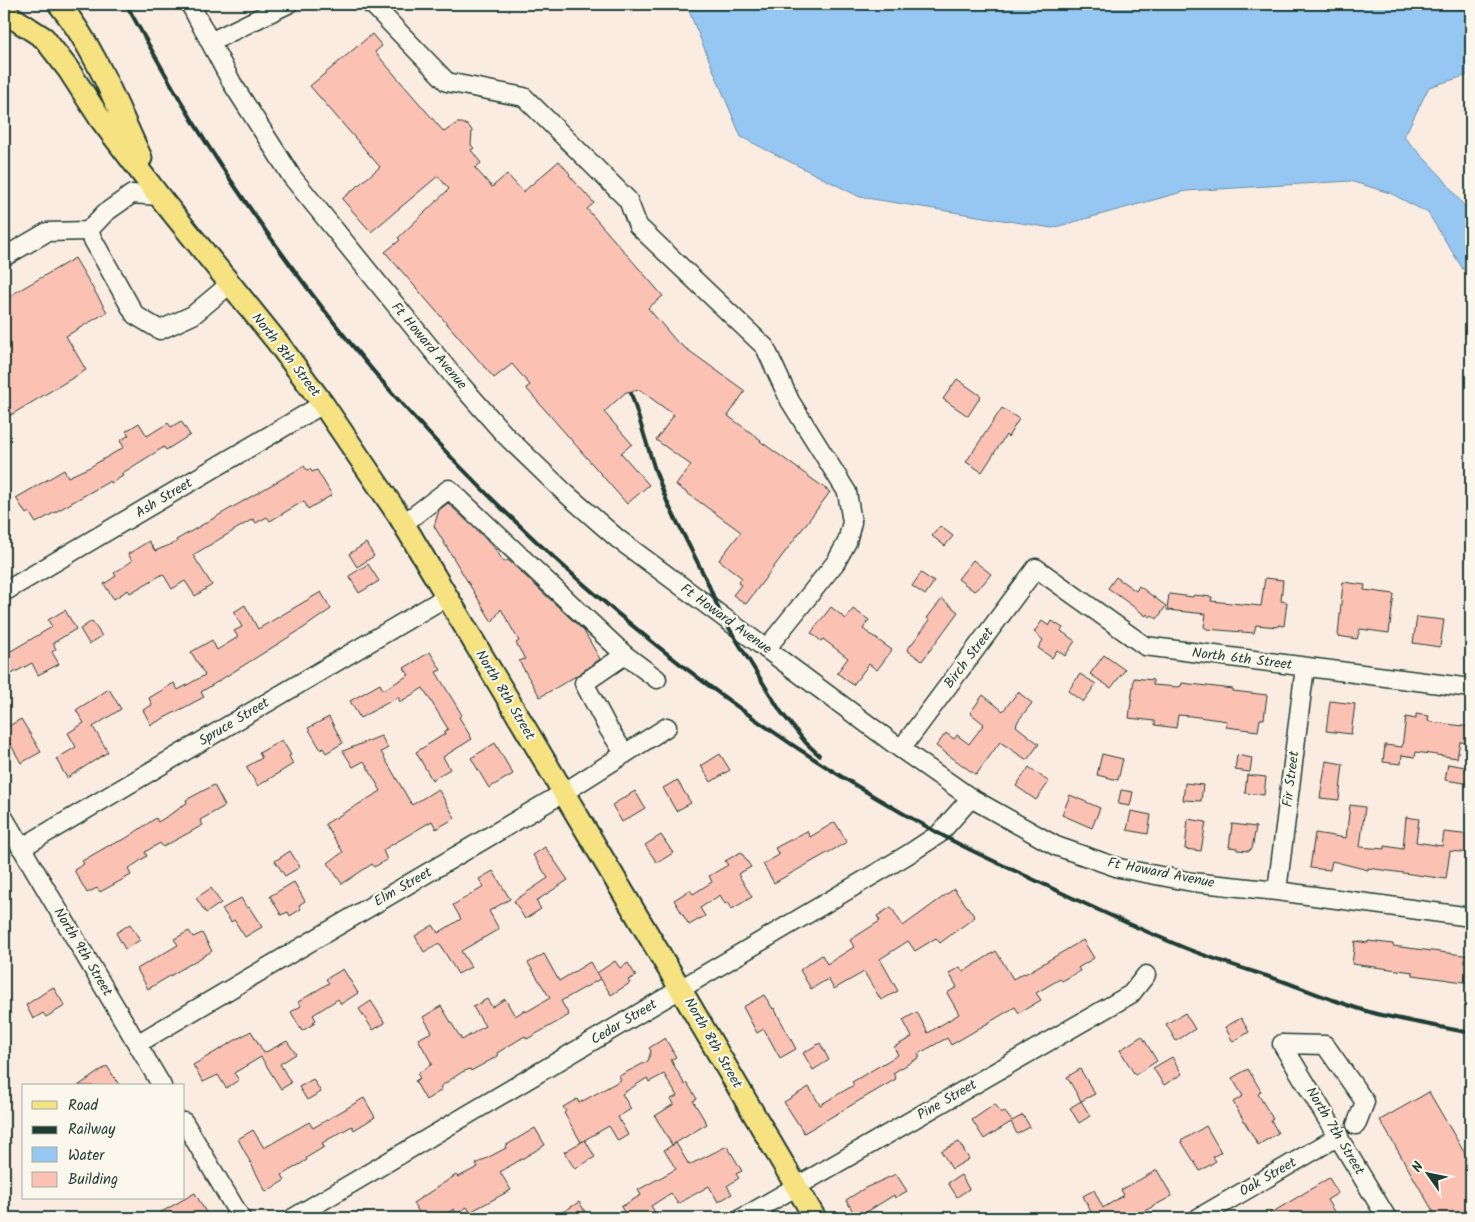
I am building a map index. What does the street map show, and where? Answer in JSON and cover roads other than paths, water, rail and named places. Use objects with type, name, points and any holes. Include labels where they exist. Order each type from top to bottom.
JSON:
[{"type":"main road","name":"North 8th Street","points":[[59,4],[75,23],[88,44],[159,196]]},
{"type":"main road","name":"North 8th Street","points":[[4,12],[44,38],[68,69],[101,120],[159,196],[278,343],[360,457],[403,524],[681,988],[815,1218]]},
{"type":"street","name":"Ft Howard Avenue","points":[[190,4],[232,84],[292,176],[447,370],[505,435],[563,491],[618,539],[971,798],[1056,846],[1119,868],[1192,882],[1277,891],[1471,917]]},
{"type":"street","points":[[210,42],[288,4]]},
{"type":"street","points":[[370,4],[447,82],[524,97],[628,200],[638,226],[765,347],[790,401],[847,492],[852,522],[847,542],[836,562],[766,649]]},
{"type":"street","points":[[4,256],[47,232],[88,231],[105,214],[132,194],[159,196]]},
{"type":"street","points":[[88,231],[135,315],[160,330],[193,315],[230,284]]},
{"type":"street","name":"Ash Street","points":[[4,592],[323,404]]},
{"type":"street","points":[[403,524],[449,489],[625,654],[658,679]]},
{"type":"street","name":"North 6th Street","points":[[1036,568],[1145,646],[1471,688]]},
{"type":"street","name":"Birch Street","points":[[901,748],[1036,568]]},
{"type":"street","name":"Spruce Street","points":[[21,848],[446,596]]},
{"type":"street","points":[[624,754],[584,683],[625,654]]},
{"type":"street","name":"Fir Street","points":[[1277,891],[1305,667]]},
{"type":"street","name":"Elm Street","points":[[137,1044],[564,793],[667,728]]},
{"type":"street","name":"Cedar Street","points":[[293,1218],[939,834],[971,798]]},
{"type":"street","name":"North 9th Street","points":[[4,818],[161,1084]]},
{"type":"street","name":"Pine Street","points":[[742,1218],[1131,994],[1146,975]]},
{"type":"street","name":"North 7th Street","points":[[1356,1125],[1365,1102],[1325,1044],[1282,1044],[1387,1218]]},
{"type":"street","points":[[185,1124],[241,1218]]},
{"type":"street","name":"Oak Street","points":[[1198,1218],[1339,1136]]},
{"type":"water","points":[[686,4],[1471,4],[1471,74],[1429,87],[1404,137],[1442,177],[1471,215],[1471,282],[1428,213],[1390,193],[1350,181],[1186,191],[1052,228],[860,197],[741,137]]},
{"type":"railway","points":[[126,4],[178,96],[219,163],[296,273],[364,360],[469,476],[529,535],[657,646],[724,697],[793,745],[865,791],[964,847],[1113,917],[1197,953],[1365,1011],[1471,1033]]},
{"type":"railway","points":[[631,393],[655,470],[668,504],[707,581],[721,615],[781,712],[806,743],[819,755]]}]
